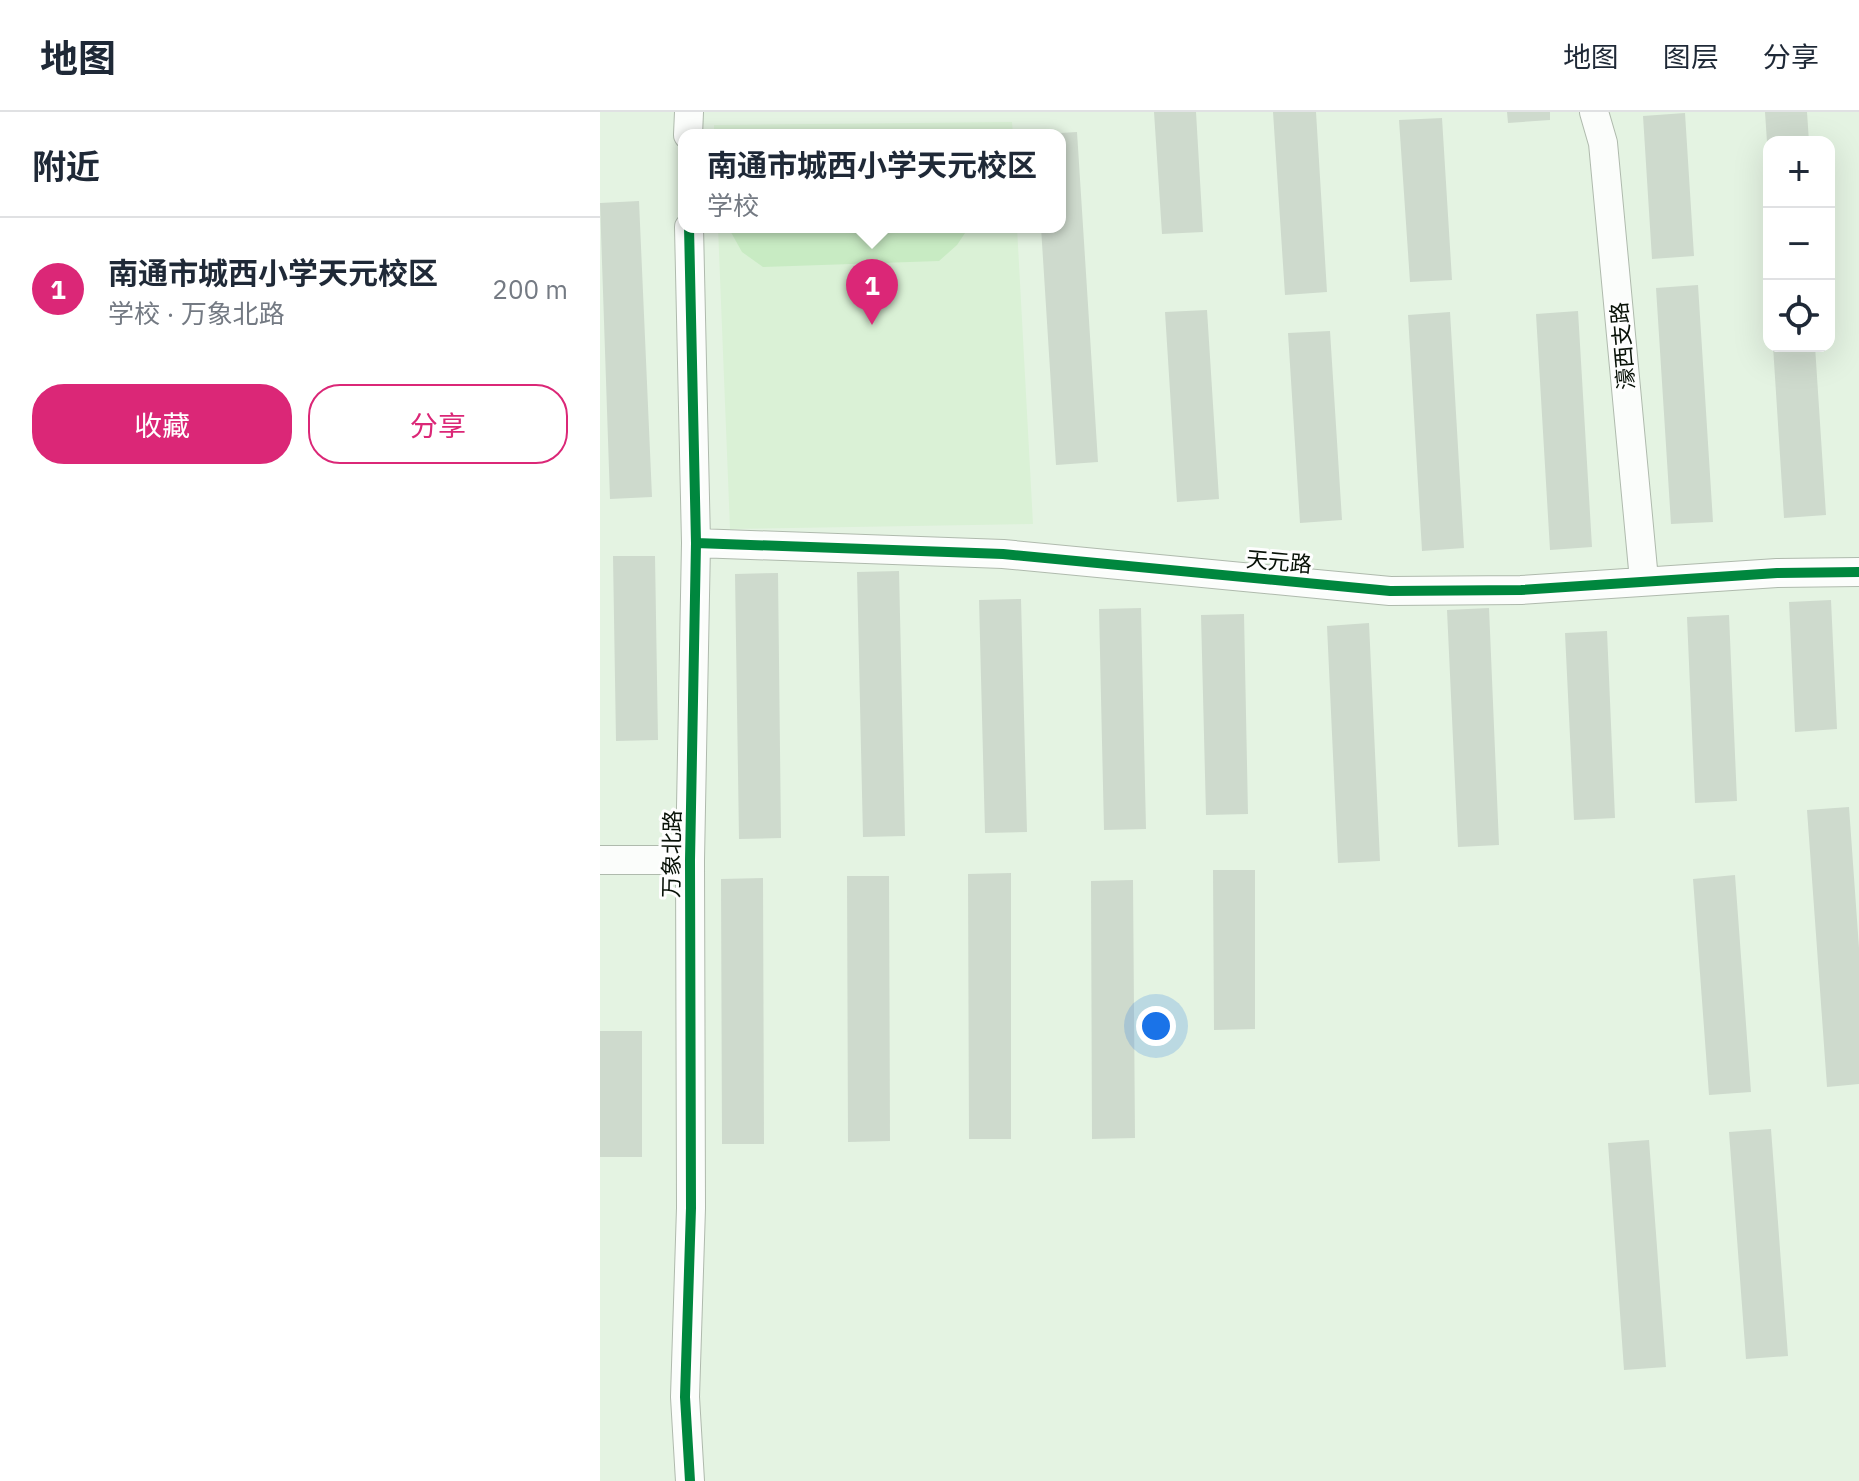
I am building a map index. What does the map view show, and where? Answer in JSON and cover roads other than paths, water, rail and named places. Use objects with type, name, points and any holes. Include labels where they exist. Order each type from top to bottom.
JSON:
[{"type":"street","name":"濠西支路","points":[[1594,112],[1603,143],[1644,580]]},
{"type":"street","name":"万象北路","points":[[689,233],[696,543],[690,860],[691,1208],[685,1397],[690,1481]]},
{"type":"street","name":"天元路","points":[[696,543],[1003,554],[1390,591],[1521,590],[1644,580],[1859,572]]},
{"type":"street","points":[[600,860],[690,860]]},
{"type":"place","name":"南通市城西小学天元校区","points":[[872,325]]}]
